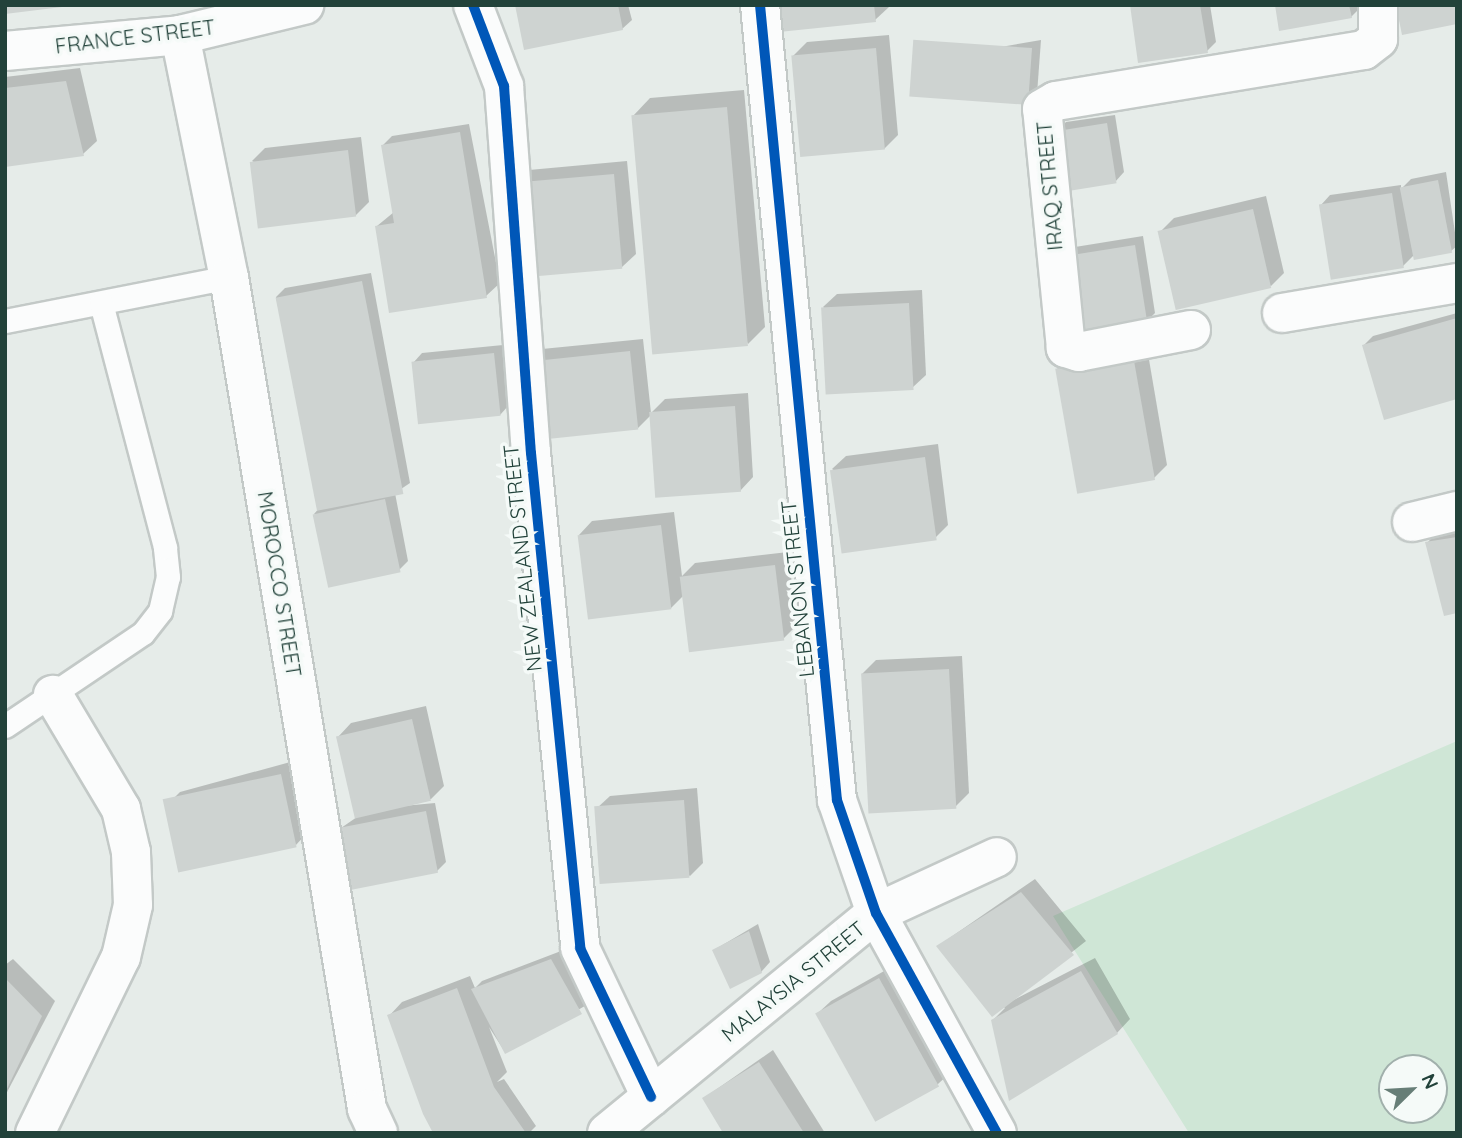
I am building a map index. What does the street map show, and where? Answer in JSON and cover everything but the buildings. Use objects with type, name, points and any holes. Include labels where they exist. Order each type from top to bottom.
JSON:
[{"type":"street","name":"FRANCE STREET","points":[[5,51],[180,35],[304,5]]},
{"type":"street","name":"NEW ZEALAND STREET","points":[[473,5],[504,86],[531,453],[580,948],[651,1097]]},
{"type":"street","name":"LEBANON STREET","points":[[760,5],[837,800],[877,913],[997,1133]]},
{"type":"street","name":"IRAQ STREET","points":[[1191,330],[1079,352],[1066,348],[1042,109],[1056,101],[1364,50],[1378,39],[1378,5]]},
{"type":"street","name":"MOROCCO STREET","points":[[180,35],[229,276],[367,1109],[377,1133]]},
{"type":"street","points":[[1283,313],[1457,283]]},
{"type":"street","points":[[1412,522],[1457,511]]},
{"type":"street","points":[[35,1133],[121,957],[133,905],[131,852],[121,809],[53,695]]},
{"type":"street","name":"MALAYSIA STREET","points":[[607,1133],[877,913],[997,857]]},
{"type":"lane","points":[[5,321],[229,276]]},
{"type":"lane","points":[[5,726],[143,633],[160,611],[168,577],[165,547],[101,303]]},
{"type":"green space","points":[[1457,741],[1457,1133],[1189,1133],[1053,916]]},
{"type":"cycle path","points":[[473,5],[504,86],[531,453],[580,948],[651,1097]]},
{"type":"cycle path","points":[[760,5],[837,800],[876,913],[997,1133]]}]
